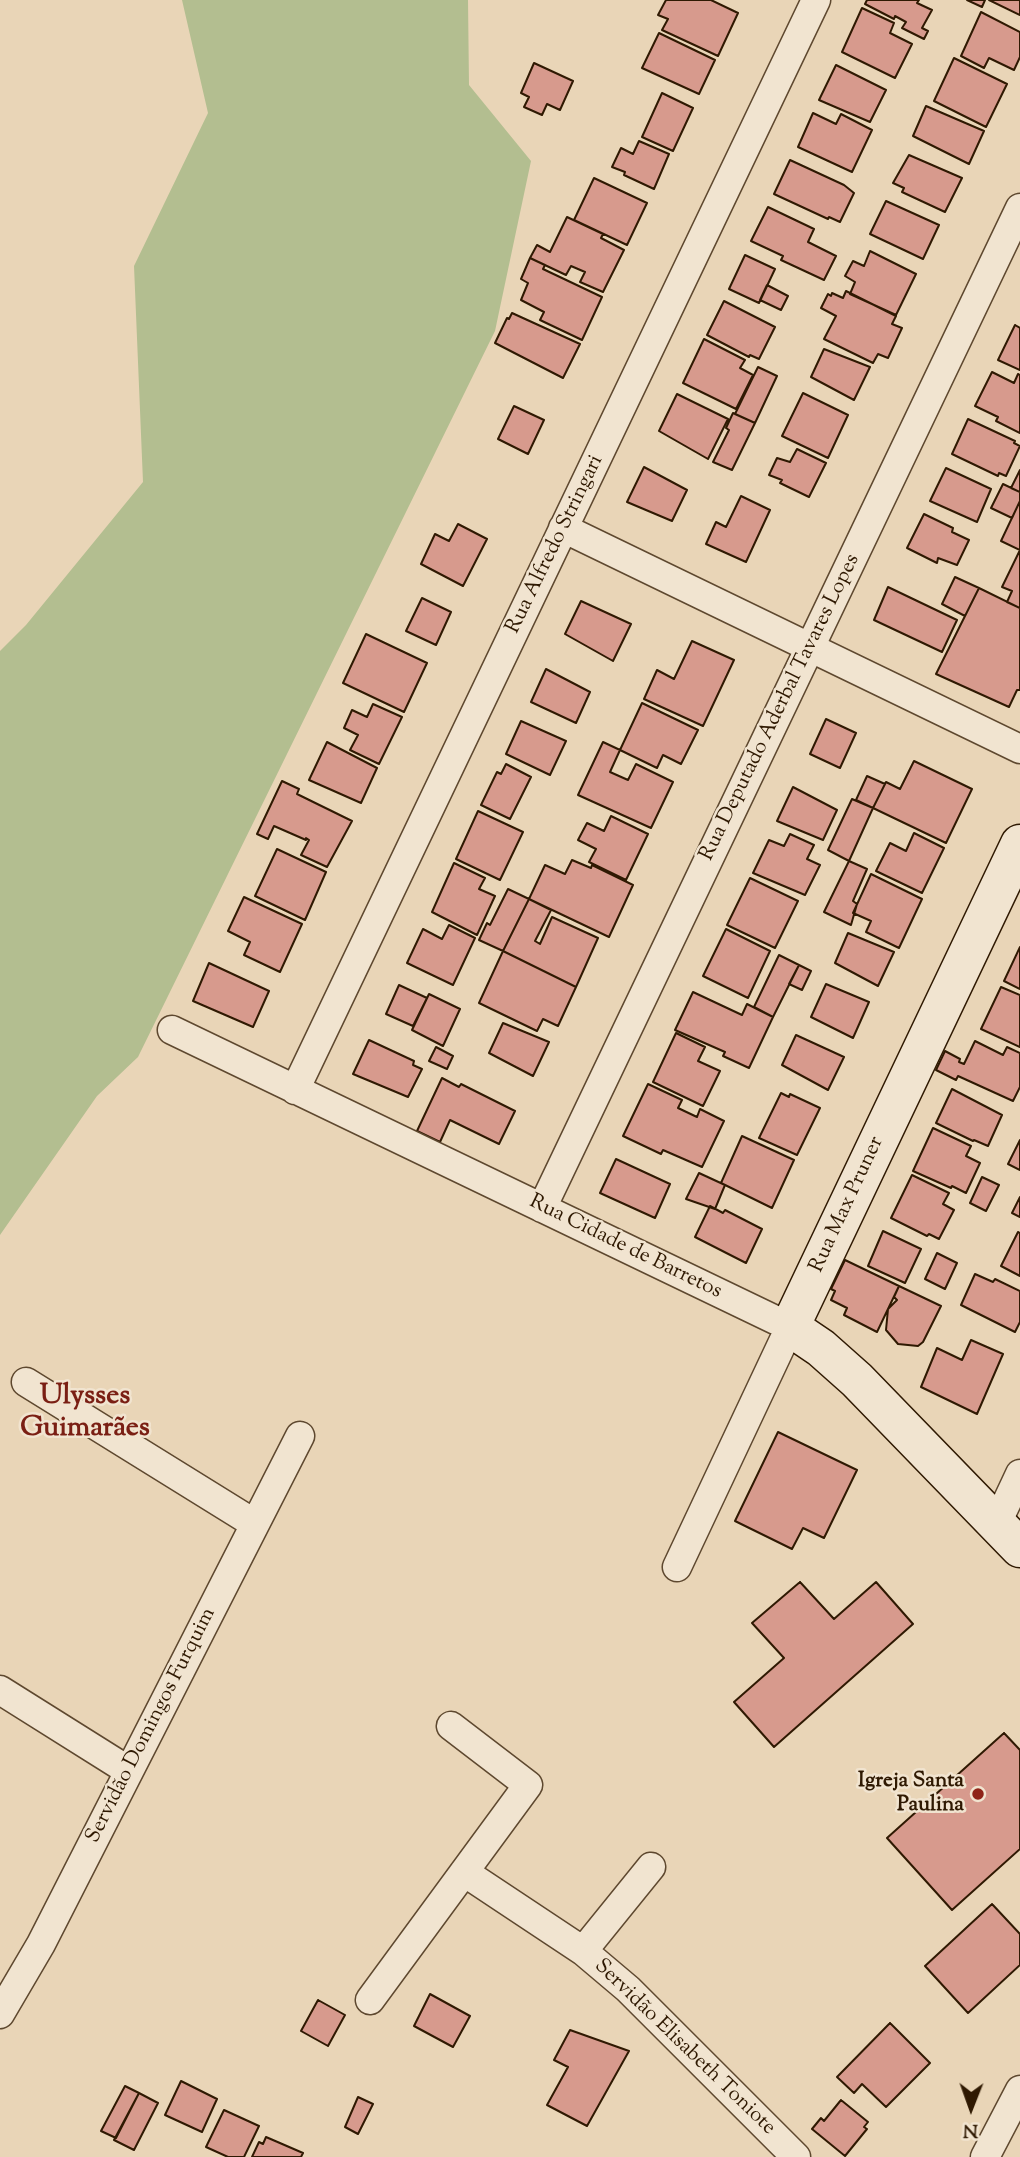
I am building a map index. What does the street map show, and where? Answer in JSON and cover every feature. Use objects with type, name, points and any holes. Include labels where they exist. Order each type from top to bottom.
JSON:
[{"type":"street","name":"Rua Alfredo Stringari","points":[[295,1090],[816,0]]},
{"type":"street","name":"Rua Deputado Aderbal Tavares Lopes","points":[[542,1208],[1020,208]]},
{"type":"street","points":[[564,528],[1020,750]]},
{"type":"street","name":"Rua Max Pruner","points":[[677,1567],[1020,844]]},
{"type":"street","name":"Rua Cidade de Barretos","points":[[172,1030],[790,1327],[821,1348],[857,1380],[1008,1535]]},
{"type":"street","points":[[26,1382],[255,1524]]},
{"type":"street","name":"Servidão Domingos Furquim","points":[[0,2014],[41,1944],[300,1436]]},
{"type":"street","points":[[1008,1535],[1020,1474]]},
{"type":"street","points":[[0,1690],[129,1770]]},
{"type":"street","points":[[370,2000],[528,1785],[451,1726]]},
{"type":"street","points":[[583,1951],[651,1867]]},
{"type":"street","name":"Servidão Elisabeth Toniote","points":[[464,1872],[583,1951],[638,1998],[796,2157]]},
{"type":"street","points":[[985,2157],[1020,2090]]},
{"type":"green space","points":[[182,0],[468,0],[469,85],[531,161],[495,331],[138,1057],[97,1096],[0,1235],[0,651],[26,625],[143,482],[134,266],[208,113]]},
{"type":"building","points":[[666,0],[711,0],[738,13],[718,56],[662,30],[668,19],[658,15]]},
{"type":"building","points":[[867,0],[919,0],[917,3],[932,10],[922,28],[928,31],[924,39],[902,28],[906,22],[865,4]]},
{"type":"building","points":[[967,0],[985,0],[982,7]]},
{"type":"building","points":[[989,0],[1020,0],[1020,15]]},
{"type":"building","points":[[862,8],[894,23],[890,33],[912,44],[895,78],[842,52]]},
{"type":"building","points":[[981,12],[1020,32],[1020,57],[1014,70],[989,58],[984,68],[961,56]]},
{"type":"building","points":[[659,33],[715,60],[699,94],[642,68]]},
{"type":"building","points":[[954,58],[1007,84],[986,127],[934,101]]},
{"type":"building","points":[[534,63],[573,81],[560,110],[547,104],[542,115],[524,107],[529,97],[521,93]]},
{"type":"building","points":[[836,65],[886,90],[870,122],[819,100]]},
{"type":"building","points":[[662,93],[693,108],[673,151],[642,137]]},
{"type":"building","points":[[926,106],[984,131],[969,164],[913,136]]},
{"type":"building","points":[[813,113],[836,124],[841,114],[872,130],[852,172],[798,147]]},
{"type":"building","points":[[639,141],[669,154],[654,189],[612,167],[621,148],[633,154]]},
{"type":"building","points":[[909,155],[962,178],[945,212],[902,192],[904,188],[893,183]]},
{"type":"building","points":[[790,160],[844,185],[854,193],[840,222],[774,194]]},
{"type":"building","points":[[594,178],[647,203],[627,245],[574,220]]},
{"type":"building","points":[[886,201],[939,225],[923,259],[870,234]]},
{"type":"building","points":[[768,207],[814,229],[808,242],[836,256],[824,280],[781,260],[783,256],[751,241]]},
{"type":"building","points":[[567,217],[603,234],[601,238],[624,250],[603,292],[580,282],[585,272],[571,266],[566,275],[530,258],[537,245],[550,252]]},
{"type":"building","points":[[870,251],[916,274],[896,315],[850,294],[855,282],[845,276],[853,261],[864,266]]},
{"type":"building","points":[[745,255],[775,269],[759,303],[729,289]]},
{"type":"building","points":[[530,258],[545,265],[543,269],[602,297],[582,340],[540,320],[544,312],[521,300],[528,283],[521,279]]},
{"type":"building","points":[[767,285],[788,296],[781,310],[760,300]]},
{"type":"building","points":[[846,291],[896,316],[892,324],[902,328],[888,358],[878,354],[873,363],[824,339],[836,316],[821,308],[828,294],[843,298]]},
{"type":"building","points":[[724,301],[775,327],[759,359],[750,355],[749,357],[707,335]]},
{"type":"building","points":[[512,313],[580,344],[563,378],[495,343]]},
{"type":"building","points":[[1015,325],[1020,328],[1020,370],[998,360]]},
{"type":"building","points":[[704,339],[745,360],[740,368],[753,375],[736,409],[683,383]]},
{"type":"building","points":[[824,349],[870,367],[854,400],[811,377]]},
{"type":"building","points":[[758,367],[777,376],[755,423],[735,414]]},
{"type":"building","points":[[992,372],[1014,383],[1018,374],[1020,375],[1020,433],[996,421],[998,417],[975,406]]},
{"type":"building","points":[[803,393],[848,415],[828,458],[782,436]]},
{"type":"building","points":[[677,394],[728,419],[708,459],[659,431]]},
{"type":"building","points":[[514,406],[544,420],[528,454],[498,439]]},
{"type":"building","points":[[733,413],[755,423],[732,470],[713,462],[729,430],[726,428]]},
{"type":"building","points":[[968,419],[1015,441],[1014,443],[1020,446],[1006,476],[999,473],[998,476],[952,454]]},
{"type":"building","points":[[797,449],[826,463],[809,497],[769,475],[777,458],[790,462]]},
{"type":"building","points":[[644,467],[687,490],[672,521],[627,502]]},
{"type":"building","points":[[946,468],[991,489],[977,522],[930,501]]},
{"type":"building","points":[[1020,470],[1020,492],[1011,488]]},
{"type":"building","points":[[1003,484],[1020,492],[1020,501],[1012,518],[991,508]]},
{"type":"building","points":[[741,496],[770,510],[746,562],[706,544],[716,522],[726,527]]},
{"type":"building","points":[[1020,501],[1020,550],[1001,541]]},
{"type":"building","points":[[924,514],[953,528],[952,532],[969,540],[957,565],[938,558],[937,563],[907,548]]},
{"type":"building","points":[[458,524],[487,539],[463,586],[421,564],[435,534],[449,541]]},
{"type":"building","points":[[1020,550],[1020,608],[1007,602],[1012,591],[1002,587]]},
{"type":"building","points":[[955,577],[979,588],[965,616],[942,604]]},
{"type":"building","points":[[888,587],[957,620],[942,652],[874,620]]},
{"type":"building","points":[[979,588],[1020,608],[1020,690],[1017,690],[1009,707],[936,674]]},
{"type":"building","points":[[422,598],[451,612],[436,645],[406,631]]},
{"type":"building","points":[[581,601],[631,624],[613,661],[565,634]]},
{"type":"building","points":[[366,634],[427,663],[404,712],[343,683]]},
{"type":"building","points":[[692,641],[734,660],[703,726],[644,699],[657,670],[674,679]]},
{"type":"building","points":[[546,669],[590,692],[576,723],[531,702]]},
{"type":"building","points":[[642,703],[698,730],[681,764],[663,755],[657,768],[620,750]]},
{"type":"building","points":[[373,704],[402,717],[379,764],[350,750],[358,735],[344,728],[352,710],[367,717]]},
{"type":"building","points":[[826,719],[856,733],[840,768],[810,754]]},
{"type":"building","points":[[521,721],[566,741],[550,775],[506,754]]},
{"type":"building","points":[[327,742],[377,768],[361,803],[309,780]]},
{"type":"building","points":[[603,742],[620,750],[610,772],[628,780],[636,764],[673,782],[651,828],[578,795]]},
{"type":"building","points":[[914,761],[972,789],[946,843],[873,808],[886,782],[900,789]]},
{"type":"building","points":[[506,764],[531,777],[510,819],[481,805],[497,772],[501,774]]},
{"type":"building","points":[[867,776],[885,784],[873,808],[856,800]]},
{"type":"building","points":[[282,781],[299,789],[297,794],[352,821],[327,867],[301,855],[309,840],[306,838],[274,826],[268,839],[257,834]]},
{"type":"building","points":[[793,787],[837,810],[823,840],[777,821]]},
{"type":"building","points":[[852,799],[873,808],[849,861],[828,850]]},
{"type":"building","points":[[478,811],[523,832],[500,880],[456,859]]},
{"type":"building","points":[[611,816],[648,834],[626,880],[589,862],[596,849],[578,840],[587,823],[604,831]]},
{"type":"building","points":[[914,833],[944,848],[922,893],[876,871],[890,843],[906,851]]},
{"type":"building","points":[[790,834],[814,845],[807,859],[820,865],[805,895],[753,873],[769,840],[784,846]]},
{"type":"building","points":[[277,849],[326,872],[305,920],[255,896]]},
{"type":"building","points":[[572,860],[591,868],[592,865],[633,885],[609,937],[529,899],[545,865],[565,874]]},
{"type":"building","points":[[849,861],[867,869],[853,901],[857,904],[851,925],[824,912]]},
{"type":"building","points":[[454,863],[485,878],[479,889],[495,896],[477,935],[432,912]]},
{"type":"building","points":[[871,874],[922,899],[899,948],[866,932],[871,921],[853,913]]},
{"type":"building","points":[[750,878],[798,901],[775,948],[727,925]]},
{"type":"building","points":[[508,889],[529,899],[503,951],[479,940],[487,923],[490,925]]},
{"type":"building","points":[[244,897],[302,924],[280,972],[244,955],[250,942],[228,931]]},
{"type":"building","points":[[529,899],[551,910],[535,941],[540,944],[552,917],[598,938],[576,987],[503,951]]},
{"type":"building","points":[[449,925],[475,938],[453,985],[407,963],[423,929],[442,939]]},
{"type":"building","points":[[726,929],[770,951],[748,998],[703,976]]},
{"type":"building","points":[[848,933],[894,952],[878,986],[835,963]]},
{"type":"building","points":[[1020,947],[1020,989],[1004,981]]},
{"type":"building","points":[[503,951],[576,987],[558,1026],[543,1019],[537,1031],[479,1003]]},
{"type":"building","points":[[779,955],[799,965],[773,1017],[754,1007]]},
{"type":"building","points":[[209,963],[269,991],[253,1027],[193,1001]]},
{"type":"building","points":[[799,965],[811,971],[802,990],[789,984]]},
{"type":"building","points":[[826,984],[869,1002],[853,1038],[811,1017]]},
{"type":"building","points":[[399,985],[427,998],[413,1026],[386,1014]]},
{"type":"building","points":[[1001,987],[1020,995],[1020,1047],[981,1029]]},
{"type":"building","points":[[693,992],[742,1015],[747,1004],[773,1017],[749,1068],[723,1056],[725,1052],[675,1030]]},
{"type":"building","points":[[429,994],[460,1009],[443,1046],[412,1030]]},
{"type":"building","points":[[503,1023],[549,1042],[533,1076],[489,1053]]},
{"type":"building","points":[[676,1033],[705,1047],[698,1061],[720,1071],[703,1106],[653,1082]]},
{"type":"building","points":[[796,1035],[844,1057],[828,1090],[782,1065]]},
{"type":"building","points":[[369,1040],[414,1061],[413,1065],[422,1069],[408,1097],[353,1074]]},
{"type":"building","points":[[975,1041],[1003,1055],[1007,1047],[1020,1053],[1020,1087],[1013,1101],[958,1076],[956,1080],[936,1070],[945,1051],[964,1064]]},
{"type":"building","points":[[436,1047],[453,1056],[447,1069],[429,1061]]},
{"type":"building","points":[[442,1078],[459,1087],[461,1084],[515,1111],[499,1144],[450,1120],[440,1142],[417,1131]]},
{"type":"building","points":[[648,1084],[682,1100],[678,1108],[697,1117],[700,1109],[724,1121],[702,1167],[663,1150],[661,1154],[623,1136]]},
{"type":"building","points":[[952,1089],[1002,1115],[988,1146],[936,1123]]},
{"type":"building","points":[[781,1093],[789,1097],[790,1094],[820,1108],[797,1155],[759,1138]]},
{"type":"building","points":[[933,1128],[971,1146],[966,1156],[980,1163],[966,1193],[913,1171]]},
{"type":"building","points":[[742,1136],[794,1160],[772,1208],[721,1183]]},
{"type":"building","points":[[1020,1140],[1020,1170],[1008,1164]]},
{"type":"building","points":[[616,1159],[670,1184],[655,1218],[600,1193]]},
{"type":"building","points":[[699,1173],[725,1185],[715,1209],[686,1199]]},
{"type":"building","points":[[912,1175],[949,1193],[943,1204],[954,1210],[939,1239],[891,1218]]},
{"type":"building","points":[[982,1177],[999,1185],[986,1211],[970,1203]]},
{"type":"building","points":[[1020,1197],[1020,1217],[1012,1213]]},
{"type":"building","points":[[710,1206],[723,1213],[725,1210],[762,1229],[746,1263],[695,1237]]},
{"type":"building","points":[[883,1231],[921,1249],[905,1283],[868,1266]]},
{"type":"building","points":[[1018,1232],[1020,1233],[1020,1276],[1001,1266]]},
{"type":"building","points":[[937,1253],[957,1263],[945,1289],[925,1279]]},
{"type":"building","points":[[845,1260],[899,1286],[877,1332],[844,1315],[847,1308],[831,1300],[835,1291],[831,1289]]},
{"type":"building","points":[[975,1274],[993,1282],[995,1279],[1020,1291],[1020,1322],[1015,1332],[961,1305]]},
{"type":"building","points":[[899,1286],[941,1306],[923,1342],[918,1346],[898,1344],[886,1330],[888,1309],[897,1300],[894,1297]]},
{"type":"building","points":[[971,1340],[1003,1354],[977,1414],[921,1387],[937,1348],[962,1360]]},
{"type":"building","points":[[778,1432],[857,1470],[824,1538],[803,1528],[792,1549],[735,1521]]},
{"type":"building","points":[[800,1582],[834,1619],[876,1582],[913,1624],[774,1747],[734,1702],[784,1658],[752,1623]]},
{"type":"building","name":"Igreja Santa Paulina","points":[[1004,1733],[1020,1750],[1020,1849],[952,1910],[887,1838]]},
{"type":"building","points":[[992,1904],[1020,1934],[1020,1965],[968,2013],[925,1966]]},
{"type":"building","points":[[430,1994],[470,2016],[453,2047],[414,2026]]},
{"type":"building","points":[[318,2000],[345,2015],[328,2046],[301,2031]]},
{"type":"building","points":[[890,2023],[930,2063],[886,2107],[862,2084],[854,2093],[837,2077]]},
{"type":"building","points":[[570,2030],[629,2051],[587,2126],[547,2105],[568,2067],[554,2060]]},
{"type":"building","points":[[181,2081],[217,2099],[202,2132],[165,2115]]},
{"type":"building","points":[[125,2086],[139,2093],[116,2138],[101,2131]]},
{"type":"building","points":[[139,2093],[158,2103],[134,2150],[114,2140]]},
{"type":"building","points":[[358,2097],[373,2104],[358,2134],[345,2127]]},
{"type":"building","points":[[841,2100],[868,2122],[864,2127],[867,2129],[845,2156],[812,2129],[821,2118],[824,2121]]},
{"type":"building","points":[[224,2110],[259,2126],[244,2157],[228,2157],[206,2147]]},
{"type":"building","points":[[266,2137],[303,2153],[301,2157],[252,2157],[259,2142],[263,2144]]},
{"type":"place","name":"Igreja Santa Paulina","points":[[978,1794]]},
{"type":"district","name":"Ulysses Guimarães","points":[[85,1414]]}]
